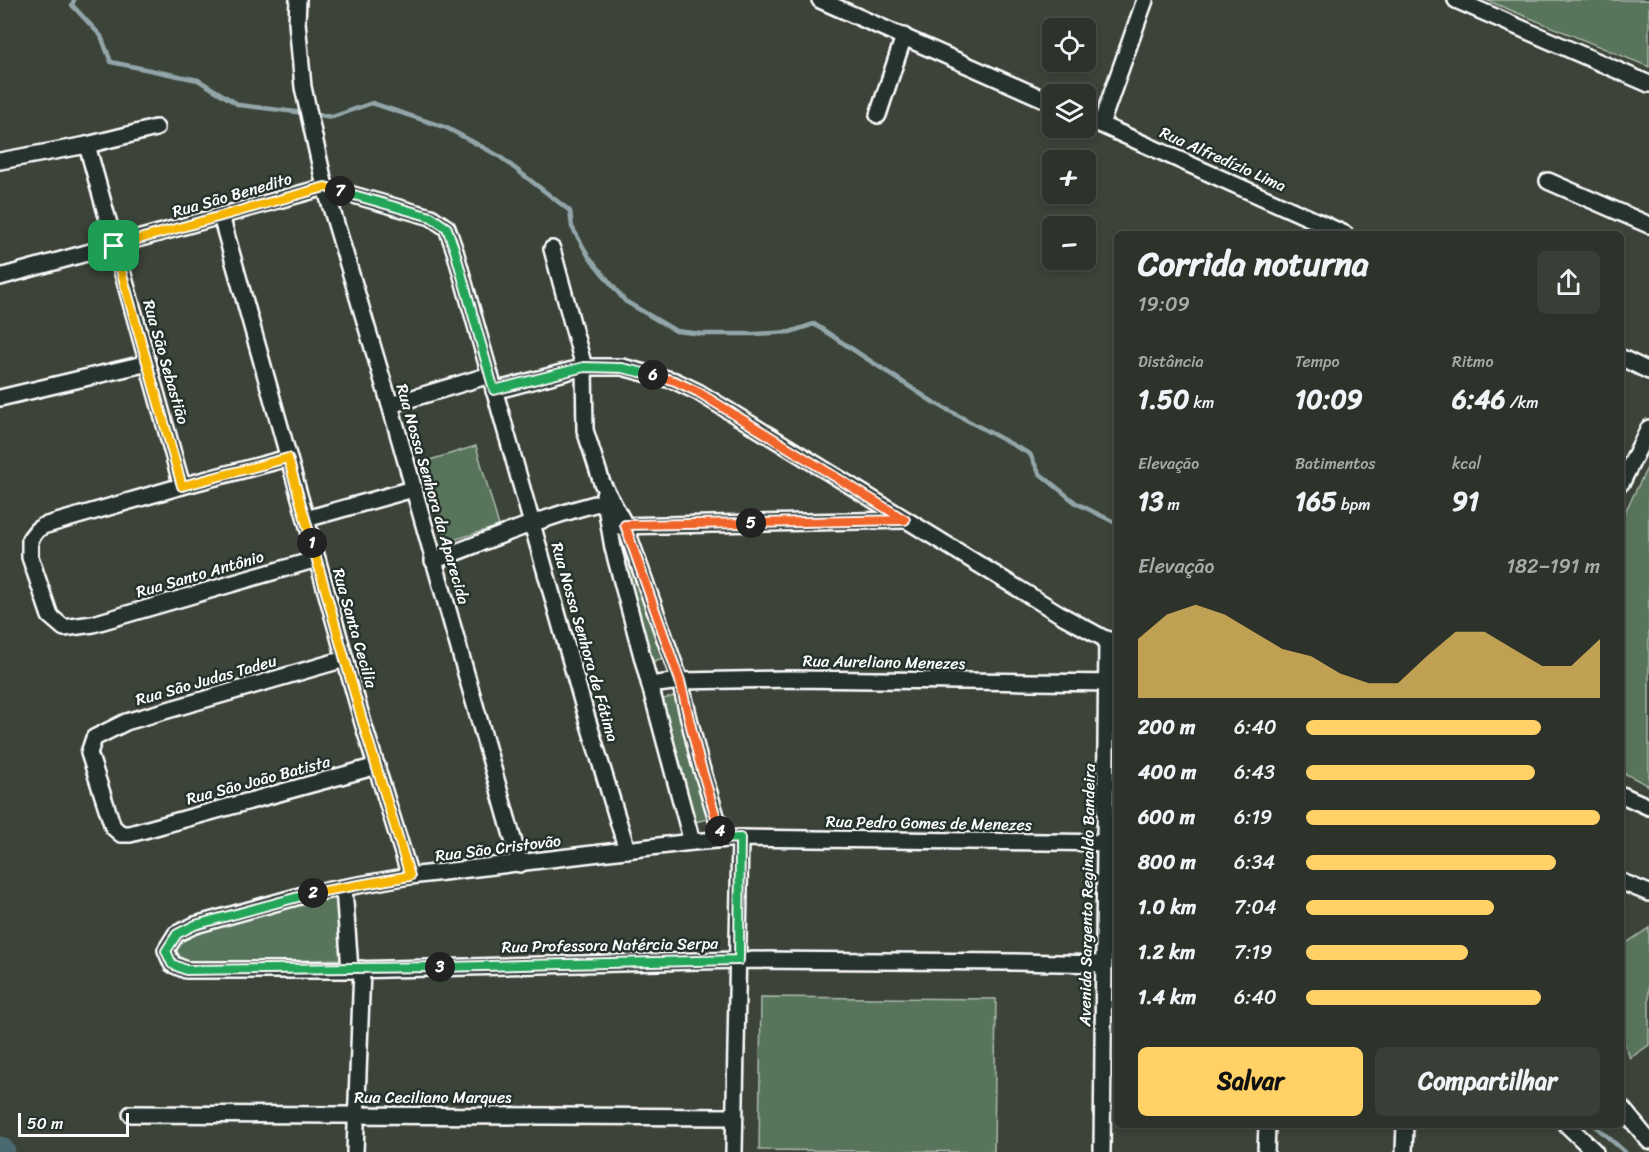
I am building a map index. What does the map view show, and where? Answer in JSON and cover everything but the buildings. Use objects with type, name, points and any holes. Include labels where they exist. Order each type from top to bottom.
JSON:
[{"type":"street","name":"Rua Nossa Senhora da Aparecida","points":[[298,0],[297,22],[303,87],[325,187],[390,405],[520,864]]},
{"type":"street","points":[[820,0],[1042,98]]},
{"type":"street","points":[[1101,124],[1145,0]]},
{"type":"street","points":[[1456,0],[1649,84]]},
{"type":"street","points":[[878,115],[904,36]]},
{"type":"street","name":"Rua Alfredízio Lima","points":[[1096,122],[1338,231]]},
{"type":"street","points":[[0,161],[87,145],[156,128]]},
{"type":"street","name":"Rua São Sebastião","points":[[87,145],[182,486]]},
{"type":"street","points":[[1548,181],[1649,225]]},
{"type":"street","name":"Rua São Benedito","points":[[0,277],[325,187]]},
{"type":"street","name":"Rua Nossa Senhora de Fátima","points":[[325,187],[431,217],[447,228],[586,715],[627,850]]},
{"type":"street","name":"Rua Santa Cecilia","points":[[221,216],[345,658],[410,876]]},
{"type":"street","points":[[552,249],[584,367],[585,430],[608,501],[625,525],[680,681],[699,760],[723,839]]},
{"type":"street","points":[[1624,359],[1649,370]]},
{"type":"street","points":[[0,398],[148,363]]},
{"type":"street","points":[[494,390],[584,367],[622,368],[675,381],[698,392],[1063,616],[1112,642]]},
{"type":"street","points":[[390,405],[490,375]]},
{"type":"street","points":[[1624,478],[1649,428]]},
{"type":"street","points":[[182,486],[288,458]]},
{"type":"street","name":"Rua Santo Antônio","points":[[182,486],[43,526],[30,539],[30,557],[50,616],[64,628],[93,624],[317,559]]},
{"type":"street","points":[[306,519],[413,489]]},
{"type":"street","points":[[434,561],[532,523],[586,505],[608,501]]},
{"type":"street","points":[[608,501],[608,528],[692,842]]},
{"type":"street","points":[[608,528],[625,525],[905,520]]},
{"type":"street","name":"Avenida Sargento Reginaldo Bandeira","points":[[1102,1152],[1104,964],[1112,843],[1112,642]]},
{"type":"street","name":"Rua São Judas Tadeu","points":[[89,753],[94,738],[126,723],[345,658]]},
{"type":"street","name":"Rua Aureliano Menezes","points":[[650,685],[680,681],[789,679],[1112,683]]},
{"type":"street","name":"Rua São João Batista","points":[[89,753],[113,827],[121,834],[130,834],[377,766]]},
{"type":"street","points":[[1624,796],[1649,807]]},
{"type":"street","points":[[734,1152],[740,838]]},
{"type":"street","name":"Rua São Cristovão","points":[[167,948],[177,934],[195,925],[307,894],[410,876],[740,838]]},
{"type":"street","name":"Rua Pedro Gomes de Menezes","points":[[740,838],[1112,843]]},
{"type":"street","points":[[1624,883],[1649,893]]},
{"type":"street","points":[[344,888],[356,969],[355,1152]]},
{"type":"street","name":"Rua Professora Natércia Serpa","points":[[167,948],[166,951],[172,964],[186,970],[356,969],[739,960],[1104,964]]},
{"type":"street","points":[[1624,1110],[1649,1141]]},
{"type":"street","name":"Rua Ceciliano Marques","points":[[131,1114],[734,1117]]},
{"type":"street","points":[[1266,1152],[1267,1128]]},
{"type":"street","points":[[1404,1152],[1405,1128]]},
{"type":"street","points":[[1570,1128],[1595,1152]]},
{"type":"green space","points":[[1486,0],[1649,0],[1649,67]]},
{"type":"green space","points":[[476,446],[499,526],[447,542],[423,462]]},
{"type":"green space","points":[[1649,464],[1649,786],[1624,773],[1624,514]]},
{"type":"green space","points":[[628,541],[665,657],[652,662],[614,546]]},
{"type":"green space","points":[[680,695],[712,818],[695,822],[663,699]]},
{"type":"green space","points":[[328,893],[339,903],[340,959],[202,964],[183,960],[174,948],[181,934]]},
{"type":"green space","points":[[1649,928],[1649,1045],[1630,1058],[1624,1042],[1624,945]]},
{"type":"green space","points":[[761,997],[996,999],[994,1152],[759,1150]]},
{"type":"waterway","points":[[74,0],[72,5],[101,36],[111,62],[198,80],[239,105],[304,113]]},
{"type":"waterway","points":[[313,114],[332,117],[372,103],[447,128],[499,156],[570,211],[572,227],[589,257],[625,301],[676,331],[702,334],[755,334],[790,332],[814,324],[933,402],[1030,454],[1039,473],[1076,503],[1114,522]]},
{"type":"waterway","points":[[1597,1128],[1625,1152]]},
{"type":"route","points":[[325,187],[431,217],[447,228],[494,390],[584,367],[622,368],[675,381],[698,392],[905,520],[625,525],[680,681],[699,760],[723,839],[740,838],[739,960],[350,970],[186,970],[172,964],[166,951],[167,948],[177,934],[195,925],[307,894],[410,876],[363,723],[288,458],[182,486],[114,246],[325,187]]}]
